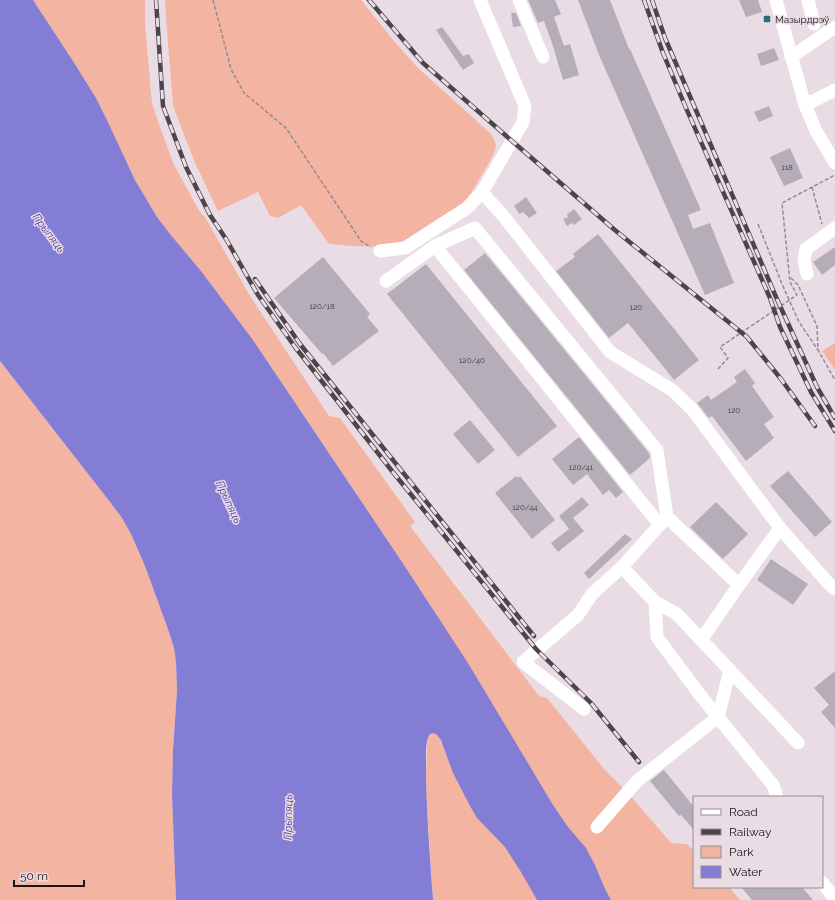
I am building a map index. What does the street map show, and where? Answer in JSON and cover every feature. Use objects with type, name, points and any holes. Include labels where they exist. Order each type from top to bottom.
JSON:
[{"type":"street","points":[[380,251],[405,248],[467,208],[482,192],[523,122],[524,106],[480,0]]},
{"type":"street","points":[[519,0],[543,57]]},
{"type":"street","points":[[776,0],[805,105],[816,131],[835,162]]},
{"type":"street","points":[[808,0],[814,24]]},
{"type":"street","points":[[791,57],[835,26]]},
{"type":"street","points":[[805,105],[835,90]]},
{"type":"street","points":[[482,192],[505,218],[610,352],[672,390],[692,409],[780,528],[835,589]]},
{"type":"street","points":[[386,282],[434,246],[475,228],[657,450],[664,521],[622,567],[592,594],[578,615],[523,662],[584,709]]},
{"type":"street","points":[[807,274],[804,260],[806,249],[830,232]]},
{"type":"street","points":[[434,246],[664,521],[739,585]]},
{"type":"street","points":[[702,640],[780,528]]},
{"type":"street","points":[[622,567],[655,602],[677,614],[798,743]]},
{"type":"street","points":[[655,602],[657,637],[700,695],[773,786],[777,796]]},
{"type":"street","points":[[597,828],[637,781],[718,718],[730,670]]},
{"type":"street","points":[[823,883],[835,899]]},
{"type":"path","points":[[213,0],[231,69],[244,93],[286,128],[361,241],[380,251]]},
{"type":"path","points":[[718,369],[728,358],[720,347],[797,295],[790,282],[782,203],[835,175]]},
{"type":"path","points":[[812,187],[830,232]]},
{"type":"path","points":[[758,224],[799,322],[818,350],[835,380]]},
{"type":"path","points":[[790,277],[798,285],[817,326],[818,350]]},
{"type":"green space","points":[[33,0],[145,0],[145,24],[152,103],[174,165],[250,296],[329,416],[340,418],[415,522],[410,526],[539,696],[547,698],[605,770],[628,793],[671,843],[687,844],[693,850],[693,888],[730,888],[740,900],[433,900],[426,774],[427,744],[430,734],[400,559],[253,340],[201,271],[157,217],[135,180],[96,98]]},
{"type":"green space","points":[[166,0],[361,0],[418,68],[490,133],[496,145],[494,153],[470,195],[461,205],[406,240],[388,245],[349,246],[329,244],[301,205],[278,218],[270,216],[258,192],[218,211],[195,163],[173,106],[165,4]]},
{"type":"green space","points":[[835,343],[835,370],[822,351]]},
{"type":"green space","points":[[0,361],[122,518],[131,534],[145,566],[169,632],[174,648],[176,662],[177,690],[172,795],[176,900],[0,900]]},
{"type":"water","name":"Прыпяць","points":[[0,0],[33,0],[96,98],[135,180],[157,217],[201,271],[253,340],[400,559],[468,663],[553,805],[568,827],[586,848],[611,900],[537,900],[505,847],[477,818],[453,773],[441,740],[436,734],[432,733],[429,735],[426,746],[426,783],[433,900],[176,900],[172,795],[177,690],[176,662],[174,648],[169,632],[145,566],[131,534],[122,518],[0,361]]},
{"type":"building","points":[[528,0],[555,0],[561,14],[554,17],[564,46],[570,44],[579,75],[563,80],[544,21],[538,23]]},
{"type":"building","points":[[578,0],[610,0],[629,49],[701,210],[688,215],[693,229],[710,223],[734,283],[705,295],[599,55]]},
{"type":"building","points":[[739,0],[758,0],[762,12],[746,17]]},
{"type":"building","points":[[511,13],[516,13],[521,26],[513,27]]},
{"type":"building","points":[[442,27],[463,56],[469,54],[474,63],[463,70],[436,30]]},
{"type":"building","points":[[774,48],[779,60],[761,66],[757,54]]},
{"type":"building","points":[[769,106],[773,116],[759,122],[754,112]]},
{"type":"building","points":[[790,148],[803,178],[784,186],[770,157]]},
{"type":"building","points":[[526,197],[537,213],[529,218],[523,212],[519,214],[514,206]]},
{"type":"building","points":[[574,209],[582,219],[574,225],[572,223],[567,226],[563,219],[568,217],[567,214]]},
{"type":"building","points":[[598,234],[699,360],[674,380],[628,323],[609,338],[556,271],[575,257],[573,254]]},
{"type":"building","points":[[835,247],[835,265],[822,275],[813,262]]},
{"type":"building","points":[[485,253],[649,453],[650,458],[630,475],[464,270]]},
{"type":"building","points":[[323,257],[370,314],[367,317],[379,331],[333,366],[274,298]]},
{"type":"building","points":[[426,264],[557,426],[518,457],[387,294]]},
{"type":"building","points":[[745,369],[755,383],[752,386],[774,417],[764,424],[774,438],[746,461],[712,416],[709,418],[697,403],[708,395],[711,400],[737,382],[734,377]]},
{"type":"building","points":[[470,420],[495,450],[478,464],[453,434]]},
{"type":"building","points":[[579,437],[623,492],[616,498],[609,490],[603,495],[587,474],[573,485],[552,459]]},
{"type":"building","points":[[788,471],[832,522],[815,537],[770,486]]},
{"type":"building","points":[[516,476],[518,478],[520,476],[555,520],[532,539],[495,493]]},
{"type":"building","points":[[582,497],[589,505],[573,518],[584,531],[558,552],[551,543],[569,529],[559,516]]},
{"type":"building","points":[[716,502],[748,534],[723,559],[690,527]]},
{"type":"building","points":[[625,534],[632,539],[589,579],[584,573]]},
{"type":"building","points":[[771,559],[808,584],[793,605],[757,580]]},
{"type":"building","points":[[835,671],[835,728],[821,712],[829,705],[814,688]]},
{"type":"building","points":[[664,770],[693,806],[693,829],[681,815],[679,816],[650,781]]},
{"type":"building","points":[[742,888],[803,888],[813,900],[752,900]]},
{"type":"railway","points":[[156,0],[163,106],[186,167],[210,215],[226,239],[258,295],[295,347],[392,471],[536,649],[591,703],[639,762]]},
{"type":"railway","points":[[369,0],[423,63],[616,231],[747,337],[781,379],[815,426]]},
{"type":"railway","points":[[644,0],[663,53],[770,298],[780,327],[811,392],[835,431]]},
{"type":"railway","points":[[652,0],[665,38],[776,297],[817,387],[835,418]]},
{"type":"railway","points":[[255,279],[300,344],[534,636]]},
{"type":"place","name":"Мазырдрэў","points":[[767,19]]}]
